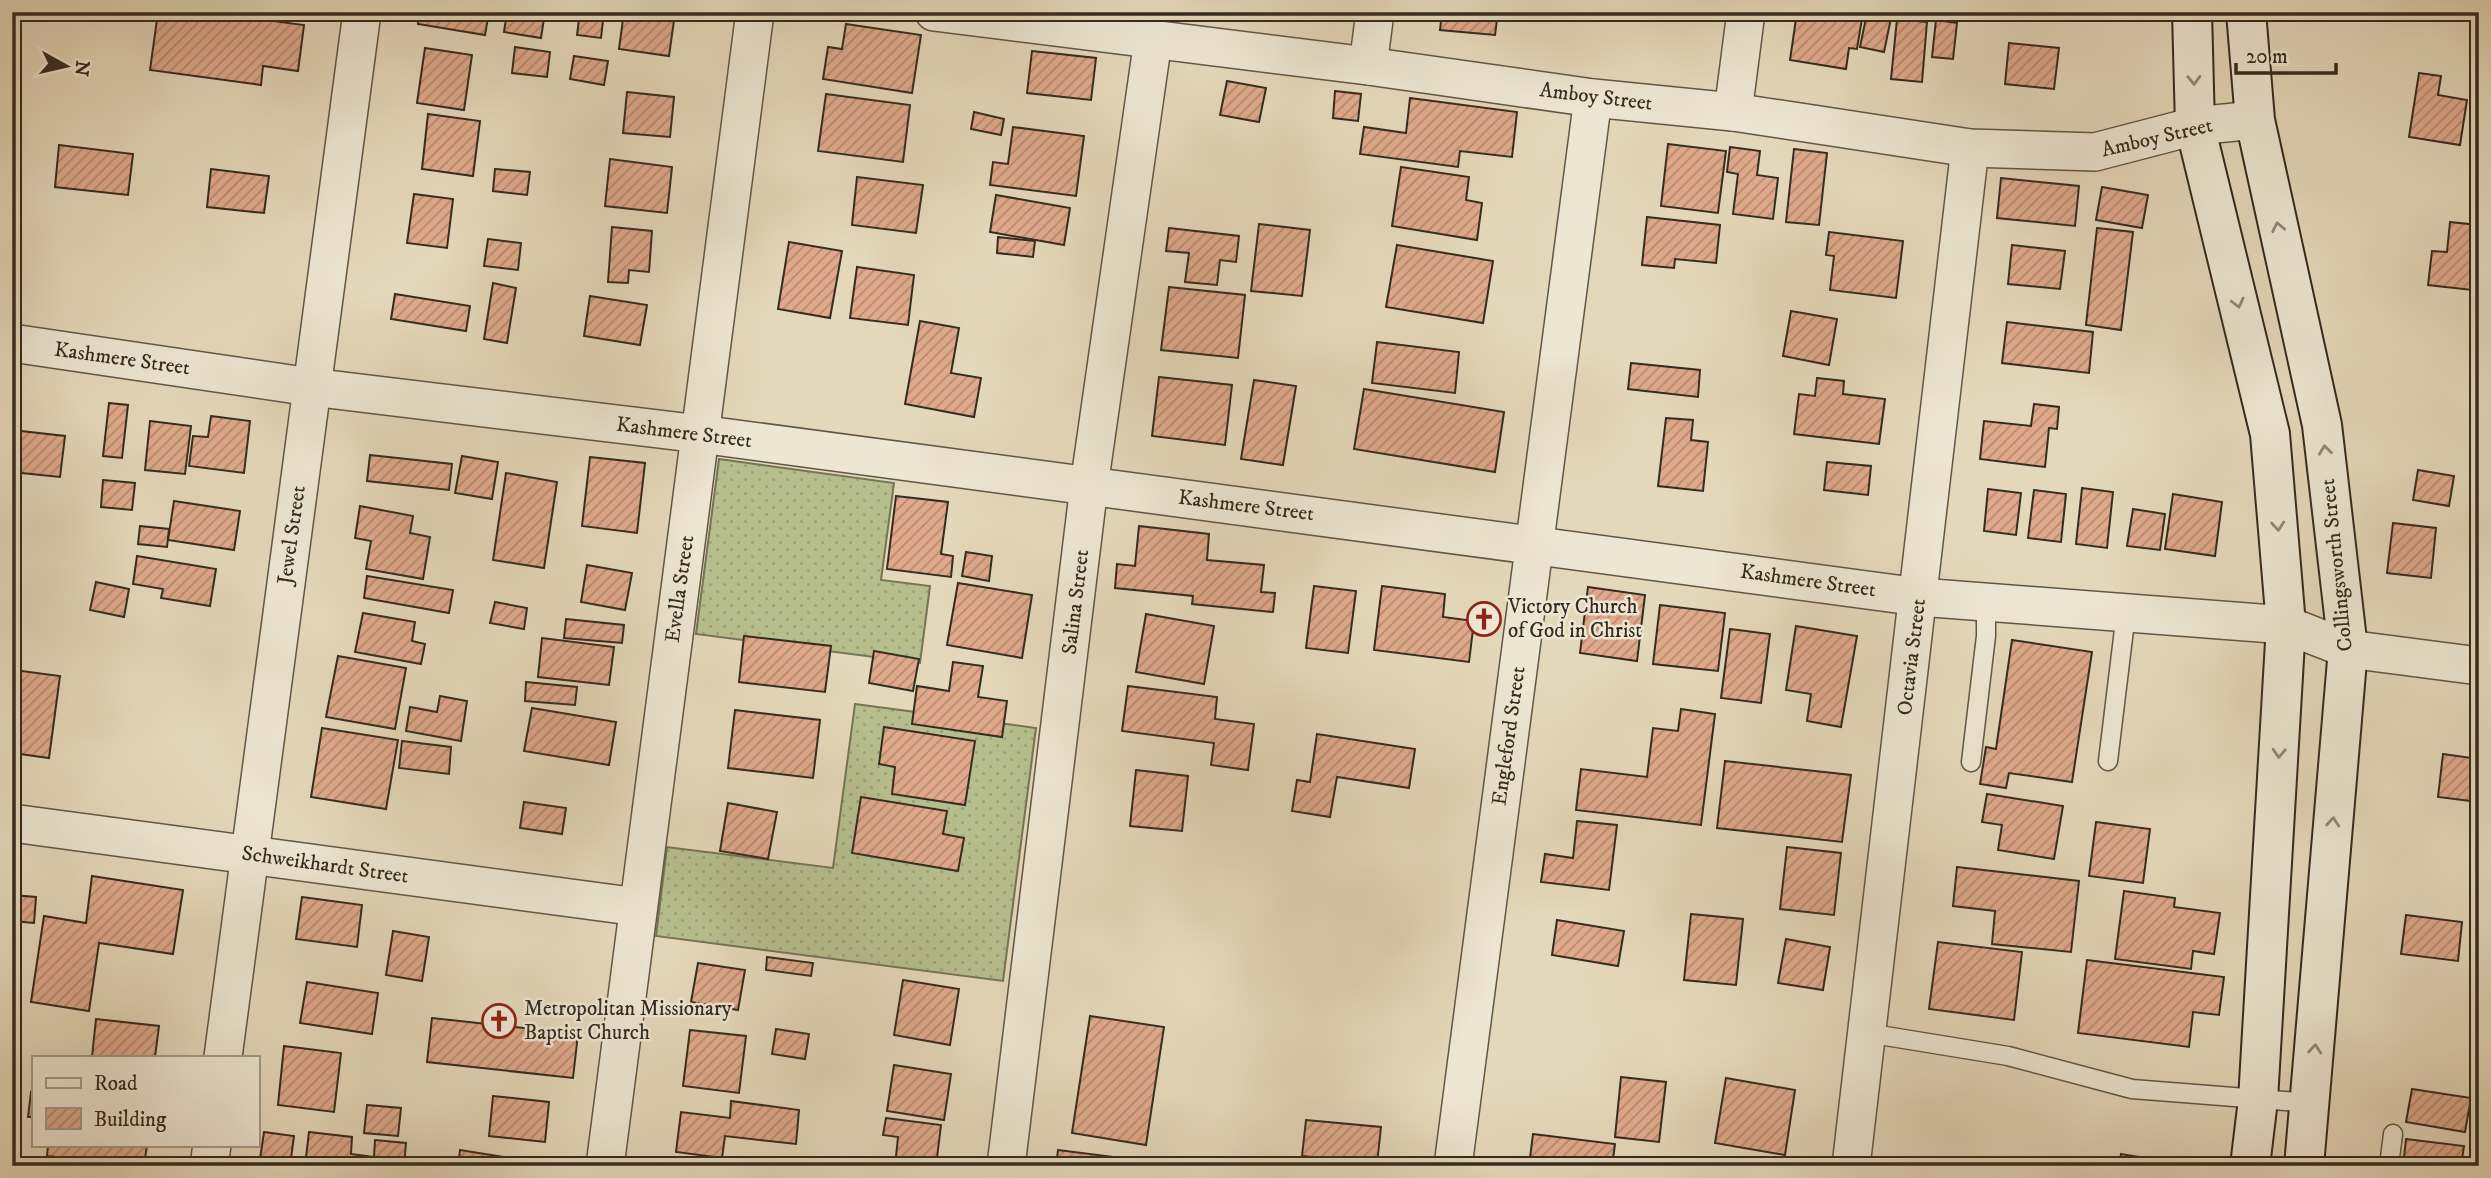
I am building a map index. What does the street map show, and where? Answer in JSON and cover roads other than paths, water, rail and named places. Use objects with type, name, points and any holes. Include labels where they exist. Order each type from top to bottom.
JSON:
[{"type":"main road","points":[[2192,12],[2195,125],[2270,434],[2286,625],[2258,1100],[2250,1166]]},
{"type":"main road","name":"Collingsworth Street","points":[[2246,12],[2255,120],[2322,425],[2348,649],[2304,1166]]},
{"type":"street","name":"Jewel Street","points":[[223,1056],[362,12]]},
{"type":"street","name":"Evella Street","points":[[605,1166],[755,12]]},
{"type":"street","name":"Amboy Street","points":[[934,12],[1368,66],[1593,98],[1733,112],[1970,148],[2095,152],[2195,125],[2255,120]]},
{"type":"street","points":[[1368,66],[1375,12]]},
{"type":"street","points":[[1733,112],[1746,12]]},
{"type":"street","name":"Salina Street","points":[[1006,1166],[1089,486],[1153,40]]},
{"type":"street","name":"Engleford Street","points":[[1453,1166],[1593,98]]},
{"type":"street","name":"Octavia Street","points":[[1852,1166],[1970,148]]},
{"type":"street","name":"Kashmere Street","points":[[12,343],[311,387],[701,434],[1535,543],[1919,597],[2286,625],[2348,649],[2479,666]]},
{"type":"street","name":"Schweikhardt Street","points":[[12,823],[638,907]]},
{"type":"street","points":[[209,1166],[212,1146]]},
{"type":"lane","points":[[1971,762],[1986,636],[1986,602]]},
{"type":"lane","points":[[2108,761],[2126,613]]},
{"type":"lane","points":[[1867,1033],[2008,1056],[2132,1089],[2311,1103]]},
{"type":"lane","points":[[2389,1166],[2393,1134]]},
{"type":"place","name":"Victory Church of God in Christ","points":[[1484,619]]},
{"type":"place","name":"Metropolitan Missionary Baptist Church","points":[[499,1021]]}]
